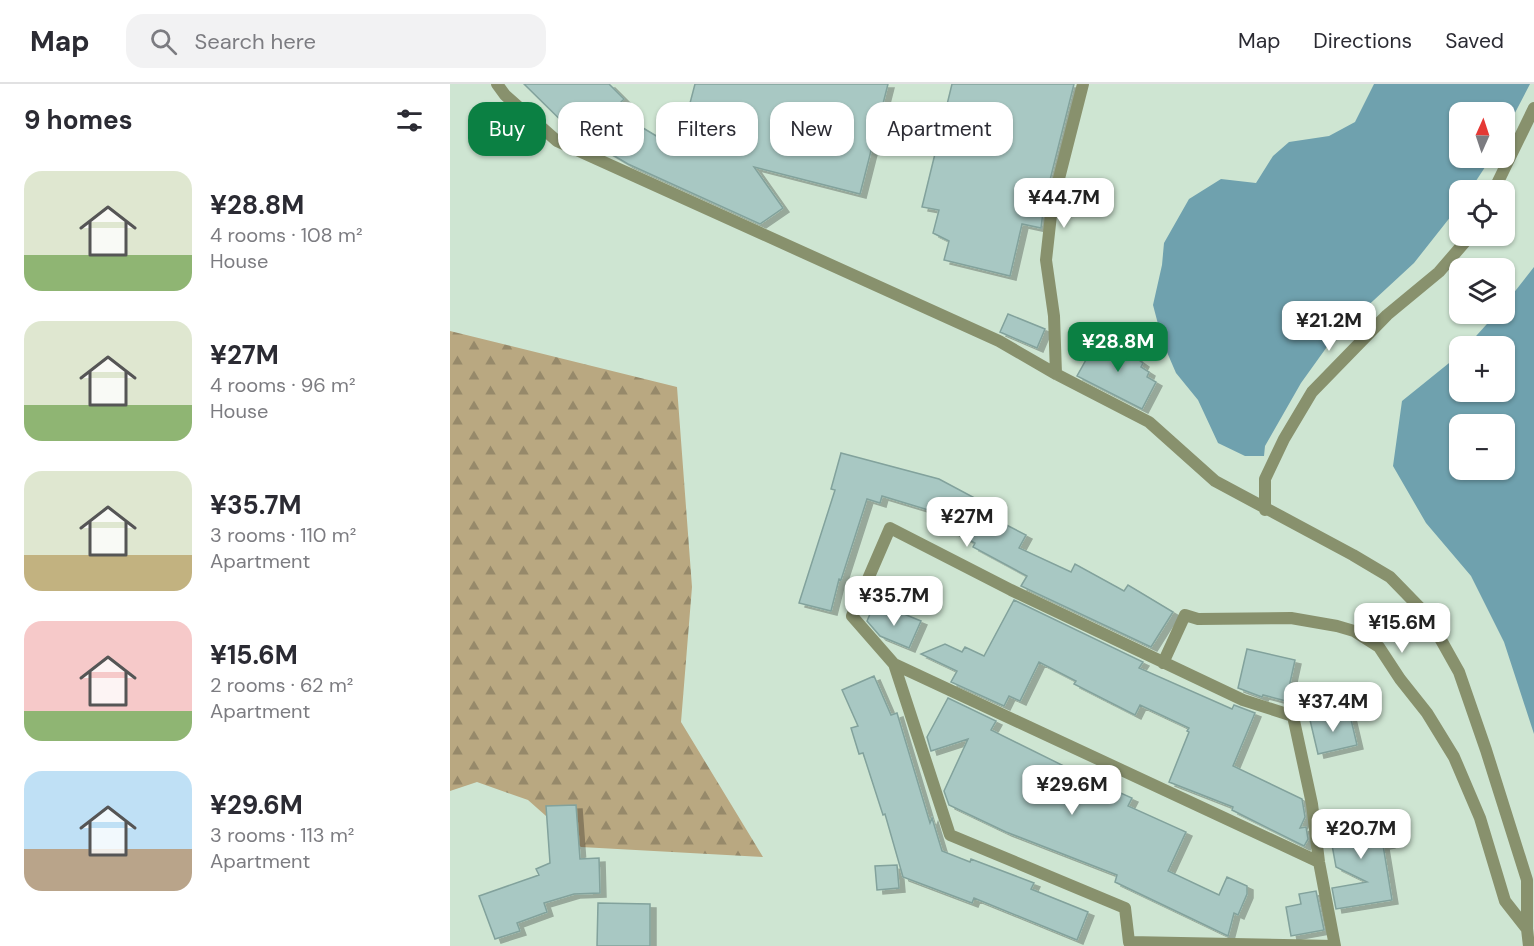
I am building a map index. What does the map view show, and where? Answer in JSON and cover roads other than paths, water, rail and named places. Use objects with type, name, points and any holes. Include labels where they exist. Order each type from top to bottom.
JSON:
[{"type":"street","points":[[497,84],[505,95],[557,141],[999,341],[1056,374],[1149,422],[1215,481],[1390,577],[1427,615],[1459,672],[1490,760],[1527,880],[1529,946]]},
{"type":"street","points":[[1056,374],[1054,316],[1046,260],[1052,206],[1083,84]]},
{"type":"street","points":[[1499,180],[1534,108]]},
{"type":"street","points":[[1265,510],[1265,479],[1284,439],[1312,392],[1387,315],[1438,272],[1461,246]]},
{"type":"street","points":[[890,528],[1011,590],[1163,663],[1243,700],[1293,716],[1312,804],[1319,862],[1335,946],[1129,942],[1125,908],[950,835],[894,664],[852,616],[890,528]]},
{"type":"street","points":[[1163,663],[1185,615],[1198,618],[1291,618],[1354,631],[1379,647],[1400,679],[1427,713],[1454,757],[1480,818],[1505,901],[1527,930]]},
{"type":"street","points":[[894,664],[1319,862]]},
{"type":"water","points":[[1374,84],[1530,84],[1515,113],[1515,102],[1449,102],[1449,168],[1484,168],[1477,180],[1449,180],[1449,219],[1414,263],[1334,337],[1301,383],[1265,446],[1264,456],[1245,456],[1218,443],[1198,400],[1176,373],[1163,343],[1153,305],[1162,265],[1164,243],[1189,199],[1221,179],[1256,183],[1273,156],[1289,142],[1329,136],[1355,122]]},
{"type":"water","points":[[1534,267],[1534,734],[1504,642],[1471,576],[1426,523],[1393,466],[1402,401],[1449,363],[1449,402],[1515,402],[1515,336],[1476,336],[1487,324],[1515,324],[1515,291]]}]
